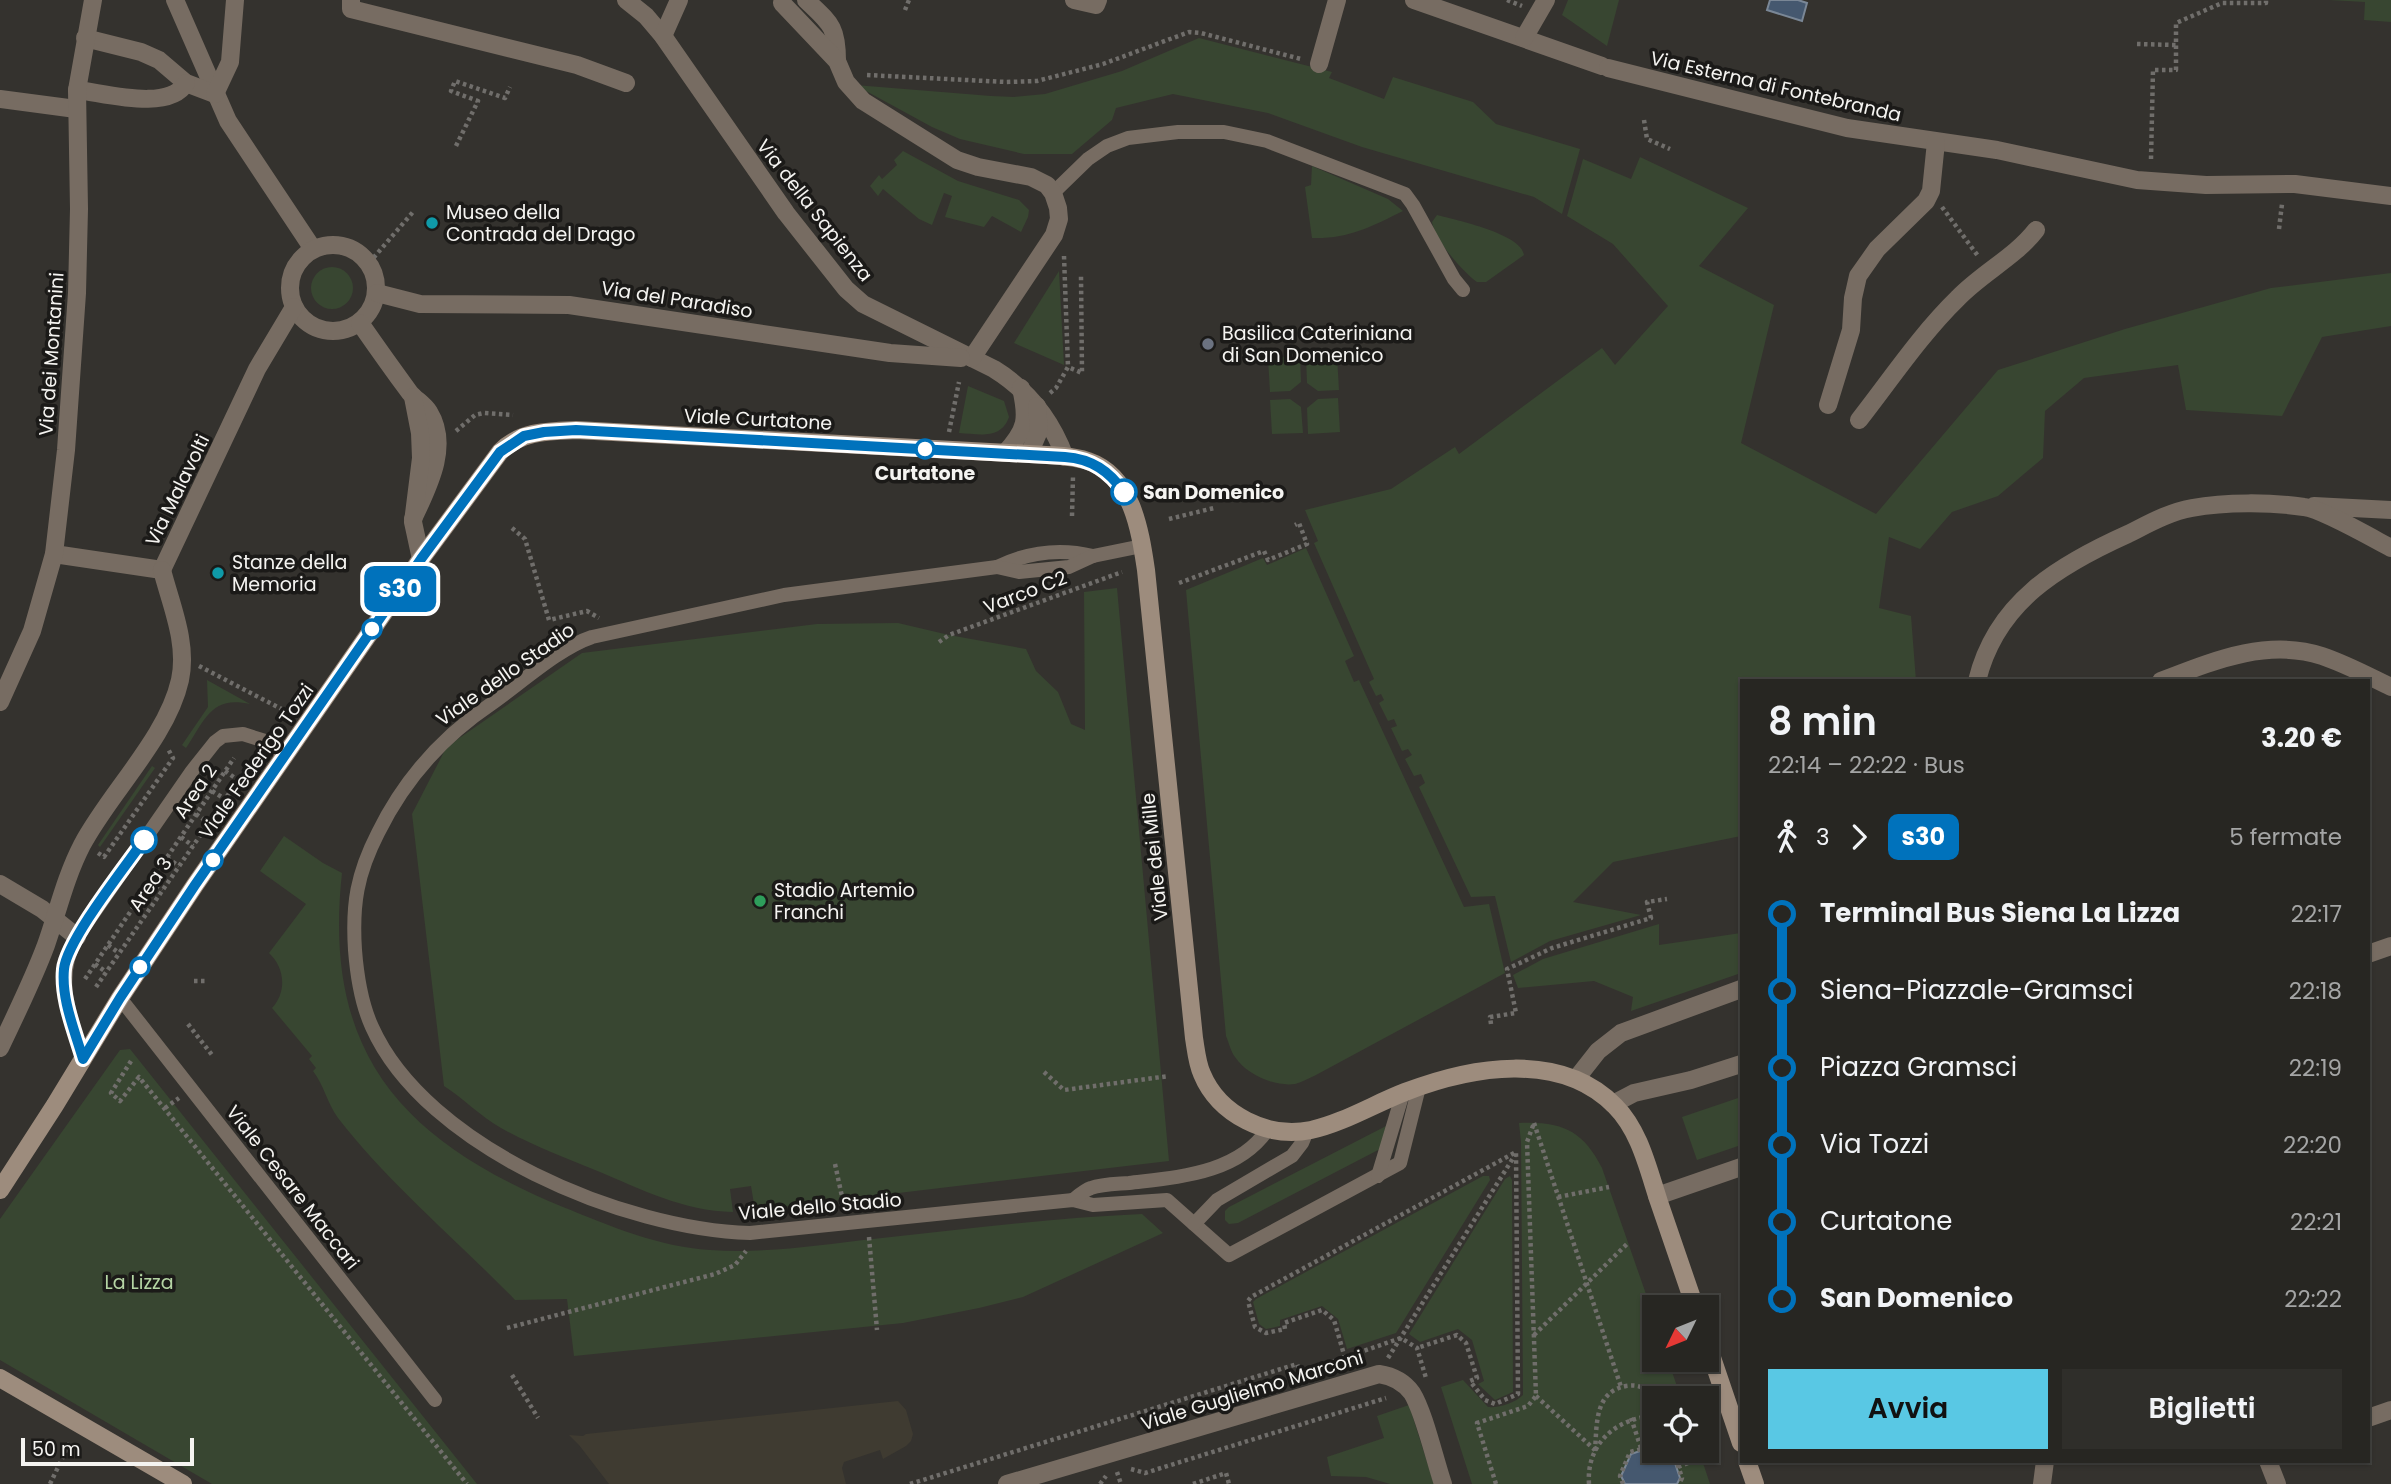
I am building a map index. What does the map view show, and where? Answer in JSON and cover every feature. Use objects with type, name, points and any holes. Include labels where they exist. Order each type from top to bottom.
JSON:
[{"type":"street","name":"Via dei Montanini","points":[[0,702],[32,631],[54,554],[68,437],[77,293],[79,209],[68,109],[77,90],[93,0]]},
{"type":"street","points":[[175,0],[232,129],[313,249]]},
{"type":"street","points":[[215,94],[230,62],[235,0]]},
{"type":"street","points":[[351,0],[351,9],[577,65],[626,83]]},
{"type":"street","name":"Via della Sapienza","points":[[626,0],[646,16],[663,36],[769,191],[846,289],[863,304],[994,369],[1021,388],[1036,404],[1056,436],[1065,457]]},
{"type":"street","points":[[663,36],[679,0]]},
{"type":"street","points":[[806,0],[834,29],[840,66],[846,82],[863,101],[950,156],[978,167],[1031,177],[1047,186],[1053,193],[1059,214],[1054,235],[972,358]]},
{"type":"street","points":[[1074,0],[1097,3]]},
{"type":"street","points":[[1319,64],[1337,0]]},
{"type":"street","name":"Via Esterna di Fontebranda","points":[[1414,0],[1605,67],[1847,128],[1997,150],[2149,182],[2206,185],[2283,183],[2391,196]]},
{"type":"street","points":[[1524,38],[1546,0]]},
{"type":"street","points":[[782,3],[840,66]]},
{"type":"street","points":[[85,38],[141,52],[159,60],[186,83],[215,94]]},
{"type":"street","points":[[77,90],[156,99],[174,95],[186,83]]},
{"type":"street","points":[[0,99],[68,109]]},
{"type":"street","points":[[1828,405],[1851,330],[1853,298],[1858,276],[1877,249],[1922,206],[1931,191],[1936,142]]},
{"type":"street","points":[[1859,421],[1945,311],[1970,286],[2023,245],[2036,230]]},
{"type":"street","points":[[338,244],[350,247],[369,263],[377,282],[377,293],[374,304],[360,323],[336,331],[323,330],[312,326],[294,307],[289,285],[292,274],[303,256],[313,249],[338,244]]},
{"type":"street","name":"Via del Paradiso","points":[[377,293],[420,304],[569,305],[890,353],[972,358]]},
{"type":"street","name":"Via Malavolti","points":[[162,570],[264,355],[294,307]]},
{"type":"street","points":[[360,323],[413,397],[424,405],[431,416],[436,433],[437,453],[427,491],[413,519],[414,536],[421,559]]},
{"type":"street","points":[[1005,453],[1025,424],[1021,388]]},
{"type":"street","points":[[1029,454],[1039,431],[1036,404]]},
{"type":"street","name":"Viale Curtatone","points":[[421,559],[504,448],[524,436],[576,430],[1065,457],[1096,464],[1117,482],[1131,505],[1142,546]]},
{"type":"street","points":[[1977,679],[1990,645],[2006,619],[2024,598],[2052,573],[2100,546],[2161,518],[2190,508],[2226,505],[2391,510]]},
{"type":"street","points":[[2307,507],[2391,548]]},
{"type":"street","name":"Viale dei Mille","points":[[1142,546],[1198,1061],[1209,1088],[1226,1107],[1249,1122],[1268,1129]]},
{"type":"street","points":[[0,1048],[37,967],[64,887],[83,842],[167,713],[178,687],[182,657],[178,627],[162,570],[54,554]]},
{"type":"street","name":"Viale Federigo Tozzi","points":[[83,1059],[120,998],[421,559]]},
{"type":"street","points":[[2173,679],[2202,674],[2262,650],[2298,650],[2324,656],[2391,687]]},
{"type":"street","points":[[0,884],[77,937]]},
{"type":"street","points":[[2370,953],[2391,946]]},
{"type":"street","points":[[1576,1079],[1598,1051],[1621,1033],[1740,989]]},
{"type":"street","points":[[0,1190],[83,1059]]},
{"type":"street","points":[[1614,1104],[1634,1093],[1740,1065]]},
{"type":"street","points":[[1268,1129],[1307,1131],[1454,1076],[1497,1070],[1538,1070],[1576,1079],[1592,1087],[1614,1104],[1636,1135],[1691,1295]]},
{"type":"street","points":[[1657,1196],[1740,1167]]},
{"type":"street","points":[[1717,1372],[1740,1440]]},
{"type":"street","name":"Viale Guglielmo Marconi","points":[[1007,1484],[1379,1374],[1388,1375],[1406,1386],[1416,1402],[1443,1484]]},
{"type":"street","points":[[0,1378],[183,1484]]},
{"type":"street","points":[[2370,1417],[2391,1410]]},
{"type":"street","points":[[1749,1463],[1755,1484]]},
{"type":"street","points":[[2042,1484],[2045,1463]]},
{"type":"street","points":[[2269,1463],[2277,1484]]},
{"type":"lane","points":[[1053,193],[1088,159],[1117,141],[1178,132],[1224,132],[1249,137],[1289,149],[1405,194],[1454,279],[1464,290]]},
{"type":"lane","name":"Viale dello Stadio","points":[[1142,546],[1093,556],[1070,550],[1020,556],[997,567],[784,595],[584,639],[481,710],[439,745],[400,793],[363,865],[355,894],[354,932],[358,974],[373,1028],[390,1057],[430,1104],[467,1136],[490,1150],[593,1199],[663,1223],[700,1230],[750,1233],[1073,1200],[1093,1205],[1167,1200],[1194,1224]]},
{"type":"lane","points":[[83,1059],[68,1008],[64,977],[65,962],[77,937],[215,742],[223,736],[243,734],[265,741],[285,755]]},
{"type":"lane","name":"Viale Cesare Maccari","points":[[120,998],[435,1400]]},
{"type":"lane","points":[[1307,1131],[1292,1156],[1217,1200],[1194,1224],[1230,1255],[1400,1163],[1411,1090]]},
{"type":"lane","name":"Viale dello Stadio","points":[[1073,1200],[1091,1188],[1206,1171],[1249,1149],[1268,1129]]},
{"type":"path","points":[[905,10],[909,0]]},
{"type":"path","points":[[2151,159],[2153,70],[2176,70],[2176,23],[2222,3],[2266,1]]},
{"type":"path","points":[[840,66],[912,78],[1037,81],[1113,61],[1189,32],[1319,64]]},
{"type":"path","points":[[2137,44],[2176,45]]},
{"type":"path","points":[[456,146],[478,101],[451,91],[455,81],[505,98],[510,88]]},
{"type":"path","points":[[1644,120],[1647,139],[1670,149]]},
{"type":"path","points":[[1931,191],[1989,271]]},
{"type":"path","points":[[2279,229],[2281,209]]},
{"type":"path","points":[[369,263],[413,212]]},
{"type":"path","points":[[1036,404],[1056,388],[1068,367],[1064,254]]},
{"type":"path","points":[[1068,367],[1082,373],[1081,276]]},
{"type":"path","points":[[948,433],[959,382]]},
{"type":"path","points":[[454,432],[475,415],[513,415]]},
{"type":"path","points":[[1072,516],[1073,475]]},
{"type":"path","points":[[1169,519],[1214,508]]},
{"type":"path","points":[[1178,583],[1264,551],[1268,560],[1307,544],[1299,523],[1295,525]]},
{"type":"path","points":[[512,528],[525,539],[549,620]]},
{"type":"path","name":"Varco C2","points":[[939,642],[949,635],[1122,572]]},
{"type":"path","points":[[182,657],[295,716]]},
{"type":"path","name":"Area 2","points":[[85,979],[234,758]]},
{"type":"path","name":"Area 3","points":[[96,987],[250,763]]},
{"type":"path","points":[[225,771],[238,780]]},
{"type":"path","points":[[212,791],[225,799]]},
{"type":"path","points":[[196,814],[209,822]]},
{"type":"path","points":[[181,837],[193,846]]},
{"type":"path","points":[[167,858],[179,866]]},
{"type":"path","points":[[151,881],[163,889]]},
{"type":"path","points":[[1491,1024],[1490,1017],[1516,1013],[1507,969],[1552,948],[1651,918],[1647,902],[1667,899]]},
{"type":"path","points":[[108,945],[120,953]]},
{"type":"path","points":[[95,964],[106,972]]},
{"type":"path","points":[[194,981],[207,981]]},
{"type":"path","points":[[188,1024],[212,1055]]},
{"type":"path","points":[[131,1061],[111,1093],[120,1101],[139,1077],[467,1484]]},
{"type":"path","points":[[1044,1072],[1065,1090],[1169,1076]]},
{"type":"path","points":[[165,1108],[183,1096]]},
{"type":"path","points":[[1496,1484],[1477,1423],[1528,1406],[1536,1396],[1527,1142],[1534,1123],[1621,1387]]},
{"type":"path","points":[[1379,1374],[1516,1152]]},
{"type":"path","points":[[1417,1348],[1457,1335],[1466,1343],[1478,1378],[1470,1381],[1485,1400],[1495,1404],[1518,1394],[1516,1152]]},
{"type":"path","points":[[1352,1381],[1334,1320],[1322,1310],[1284,1323],[1285,1329],[1266,1333],[1255,1327],[1248,1301],[1516,1152]]},
{"type":"path","points":[[835,1164],[848,1224]]},
{"type":"path","points":[[1558,1197],[1609,1187]]},
{"type":"path","points":[[868,1223],[877,1330]]},
{"type":"path","points":[[507,1328],[715,1274],[740,1260],[748,1247],[750,1233]]},
{"type":"path","points":[[1534,1336],[1628,1243]]},
{"type":"path","points":[[911,1484],[1297,1364],[1300,1373],[1401,1338]]},
{"type":"path","points":[[512,1375],[538,1418]]},
{"type":"path","points":[[1589,1484],[1601,1403],[1605,1396],[1621,1387],[1642,1387]]},
{"type":"path","points":[[1100,1484],[1107,1475],[1117,1470],[1138,1470],[1146,1473],[1393,1396],[1409,1404],[1416,1402]]},
{"type":"path","points":[[1536,1396],[1595,1451]]},
{"type":"path","points":[[1595,1451],[1608,1433],[1631,1418],[1642,1417]]},
{"type":"path","points":[[1623,1484],[1619,1476],[1630,1452],[1641,1448],[1631,1418]]},
{"type":"path","points":[[50,1484],[70,1441]]},
{"type":"path","points":[[1677,1463],[1682,1478],[1679,1484]]},
{"type":"path","points":[[1678,1467],[1688,1463]]},
{"type":"path","points":[[1193,1484],[1226,1473],[1229,1484]]},
{"type":"shaded area","points":[[898,1401],[906,1410],[913,1434],[911,1441],[883,1459],[880,1450],[844,1462],[842,1468],[846,1484],[609,1484],[569,1435],[583,1436]]},
{"type":"green space","points":[[1568,0],[1619,0],[1607,46],[1562,15]]},
{"type":"green space","points":[[2329,0],[2391,0],[2391,22],[2364,20],[2365,2]]},
{"type":"green space","points":[[1199,38],[1332,72],[1329,78],[1384,99],[1393,77],[1473,102],[1496,124],[1580,149],[1562,214],[1534,197],[1362,147],[1268,113],[1173,94],[1116,108],[1112,120],[1072,154],[1024,154],[960,139],[932,127],[855,85],[991,96],[1045,94],[1122,71]]},
{"type":"green space","points":[[903,151],[958,181],[1019,200],[1029,210],[1021,232],[992,216],[984,227],[945,217],[952,196],[944,193],[932,225],[919,219],[883,189],[878,196],[870,186],[879,175],[882,179],[897,165],[894,160]]},
{"type":"green space","points":[[1640,157],[1748,208],[1699,266],[1774,305],[1741,443],[1876,514],[1998,370],[2125,329],[2271,288],[2391,273],[2391,326],[2322,337],[2282,416],[2186,410],[2178,365],[2084,378],[2045,411],[2043,458],[1998,496],[1952,512],[1920,549],[1889,537],[1879,608],[1911,616],[1916,679],[1740,679],[1740,836],[1613,862],[1573,902],[1641,915],[1550,941],[1511,962],[1495,896],[1471,897],[1419,787],[1425,783],[1421,774],[1414,776],[1405,759],[1412,755],[1408,749],[1402,751],[1391,728],[1397,726],[1394,719],[1388,721],[1379,703],[1384,700],[1381,694],[1376,696],[1369,682],[1374,679],[1314,543],[1318,541],[1305,510],[1391,489],[1455,447],[1459,454],[1602,348],[1615,365],[1668,306],[1613,244],[1567,216],[1583,159],[1631,179]]},
{"type":"green space","points":[[1312,166],[1388,199],[1403,211],[1348,234],[1312,238],[1305,187],[1311,185]]},
{"type":"green space","points":[[1437,215],[1501,234],[1520,247],[1524,255],[1486,282],[1477,282],[1443,246],[1432,222]]},
{"type":"green space","points":[[332,267],[347,273],[353,288],[347,303],[332,309],[317,303],[311,288],[317,273]]},
{"type":"green space","points":[[1059,271],[1064,365],[1014,343]]},
{"type":"green space","points":[[1300,356],[1301,382],[1290,391],[1270,392],[1268,358]]},
{"type":"green space","points":[[1337,356],[1339,390],[1318,391],[1307,383],[1306,357]]},
{"type":"green space","points":[[968,386],[1004,401],[1009,417],[1001,429],[988,434],[959,433]]},
{"type":"green space","points":[[1338,398],[1340,432],[1308,434],[1307,408],[1318,399]]},
{"type":"green space","points":[[1290,399],[1301,407],[1303,433],[1272,434],[1270,400]]},
{"type":"green space","points":[[1306,548],[1354,656],[1345,661],[1354,682],[1359,680],[1464,907],[1489,904],[1505,973],[1316,1075],[1295,1084],[1287,1084],[1270,1081],[1246,1069],[1234,1055],[1226,1036],[1186,590],[1263,558],[1267,565]]},
{"type":"green space","name":"Stadio Artemio Franchi","points":[[1117,588],[1169,1161],[755,1210],[751,1186],[730,1189],[733,1212],[715,1211],[662,1198],[535,1145],[493,1123],[444,1086],[412,814],[445,750],[458,739],[582,653],[817,624],[898,623],[1026,649],[1036,671],[1058,692],[1071,724],[1085,730],[1084,592]]},
{"type":"green space","points":[[207,680],[250,704],[226,703],[210,712],[186,748],[182,745],[208,707]]},
{"type":"green space","points":[[152,766],[155,768],[100,847],[98,845]]},
{"type":"green space","points":[[284,836],[342,873],[339,937],[346,992],[361,1041],[385,1083],[417,1120],[458,1152],[507,1181],[563,1207],[653,1240],[691,1248],[730,1251],[792,1248],[1007,1224],[1142,1214],[1163,1233],[1023,1297],[979,1308],[903,1323],[574,1356],[567,1299],[515,1300],[424,1212],[379,1166],[338,1118],[313,1071],[316,1068],[309,1059],[312,1056],[272,1008],[280,995],[282,980],[278,966],[269,953],[306,904],[260,871]]},
{"type":"green space","points":[[1659,924],[1659,945],[1740,933],[1740,973],[1631,1011],[1633,997],[1594,981],[1518,988],[1513,975],[1543,959]]},
{"type":"green space","name":"La Lizza","points":[[130,1049],[477,1484],[212,1484],[0,1360],[0,1219],[120,1050]]},
{"type":"green space","points":[[1740,1097],[1740,1145],[1697,1160],[1682,1117]]},
{"type":"green space","points":[[1519,1123],[1559,1126],[1578,1137],[1595,1155],[1646,1295],[1642,1295],[1642,1372],[1672,1372],[1677,1386],[1642,1386],[1642,1463],[1703,1463],[1710,1484],[1472,1484],[1441,1387],[1463,1380],[1488,1407],[1507,1404],[1523,1395]]},
{"type":"green space","points":[[1388,1125],[1380,1149],[1238,1223],[1229,1224],[1225,1220],[1225,1211],[1229,1207]]},
{"type":"green space","points":[[1483,1176],[1489,1176],[1490,1180],[1396,1333],[1347,1349],[1338,1319],[1322,1306],[1280,1320],[1280,1326],[1266,1329],[1259,1324],[1253,1302],[1256,1299]]},
{"type":"green space","points":[[1510,1176],[1513,1392],[1495,1400],[1478,1384],[1484,1381],[1472,1340],[1458,1329],[1420,1342],[1409,1334],[1505,1179]]},
{"type":"green space","points":[[1409,1405],[1434,1484],[1390,1484],[1366,1477],[1331,1476],[1327,1457],[1384,1438],[1377,1416]]},
{"type":"water","points":[[1770,0],[1798,0],[1807,3],[1802,21],[1767,10]]},
{"type":"water","points":[[1642,1450],[1642,1463],[1675,1463],[1680,1478],[1677,1484],[1625,1484],[1621,1476],[1631,1454]]},
{"type":"bus line","name":"s30","points":[[144,840],[77,937],[65,962],[65,995],[83,1059],[195,885],[421,559],[500,452],[524,436],[576,430],[1065,457],[1090,462],[1102,468],[1124,492]]},
{"type":"place","name":"Museo della Contrada del Drago","points":[[432,223]]},
{"type":"place","name":"Basilica Cateriniana di San Domenico","points":[[1208,344]]},
{"type":"place","name":"Curtatone","points":[[925,449]]},
{"type":"place","name":"San Domenico","points":[[1124,492]]},
{"type":"place","name":"Stanze della Memoria","points":[[218,573]]},
{"type":"place","name":"Stadio Artemio Franchi","points":[[760,901]]}]
